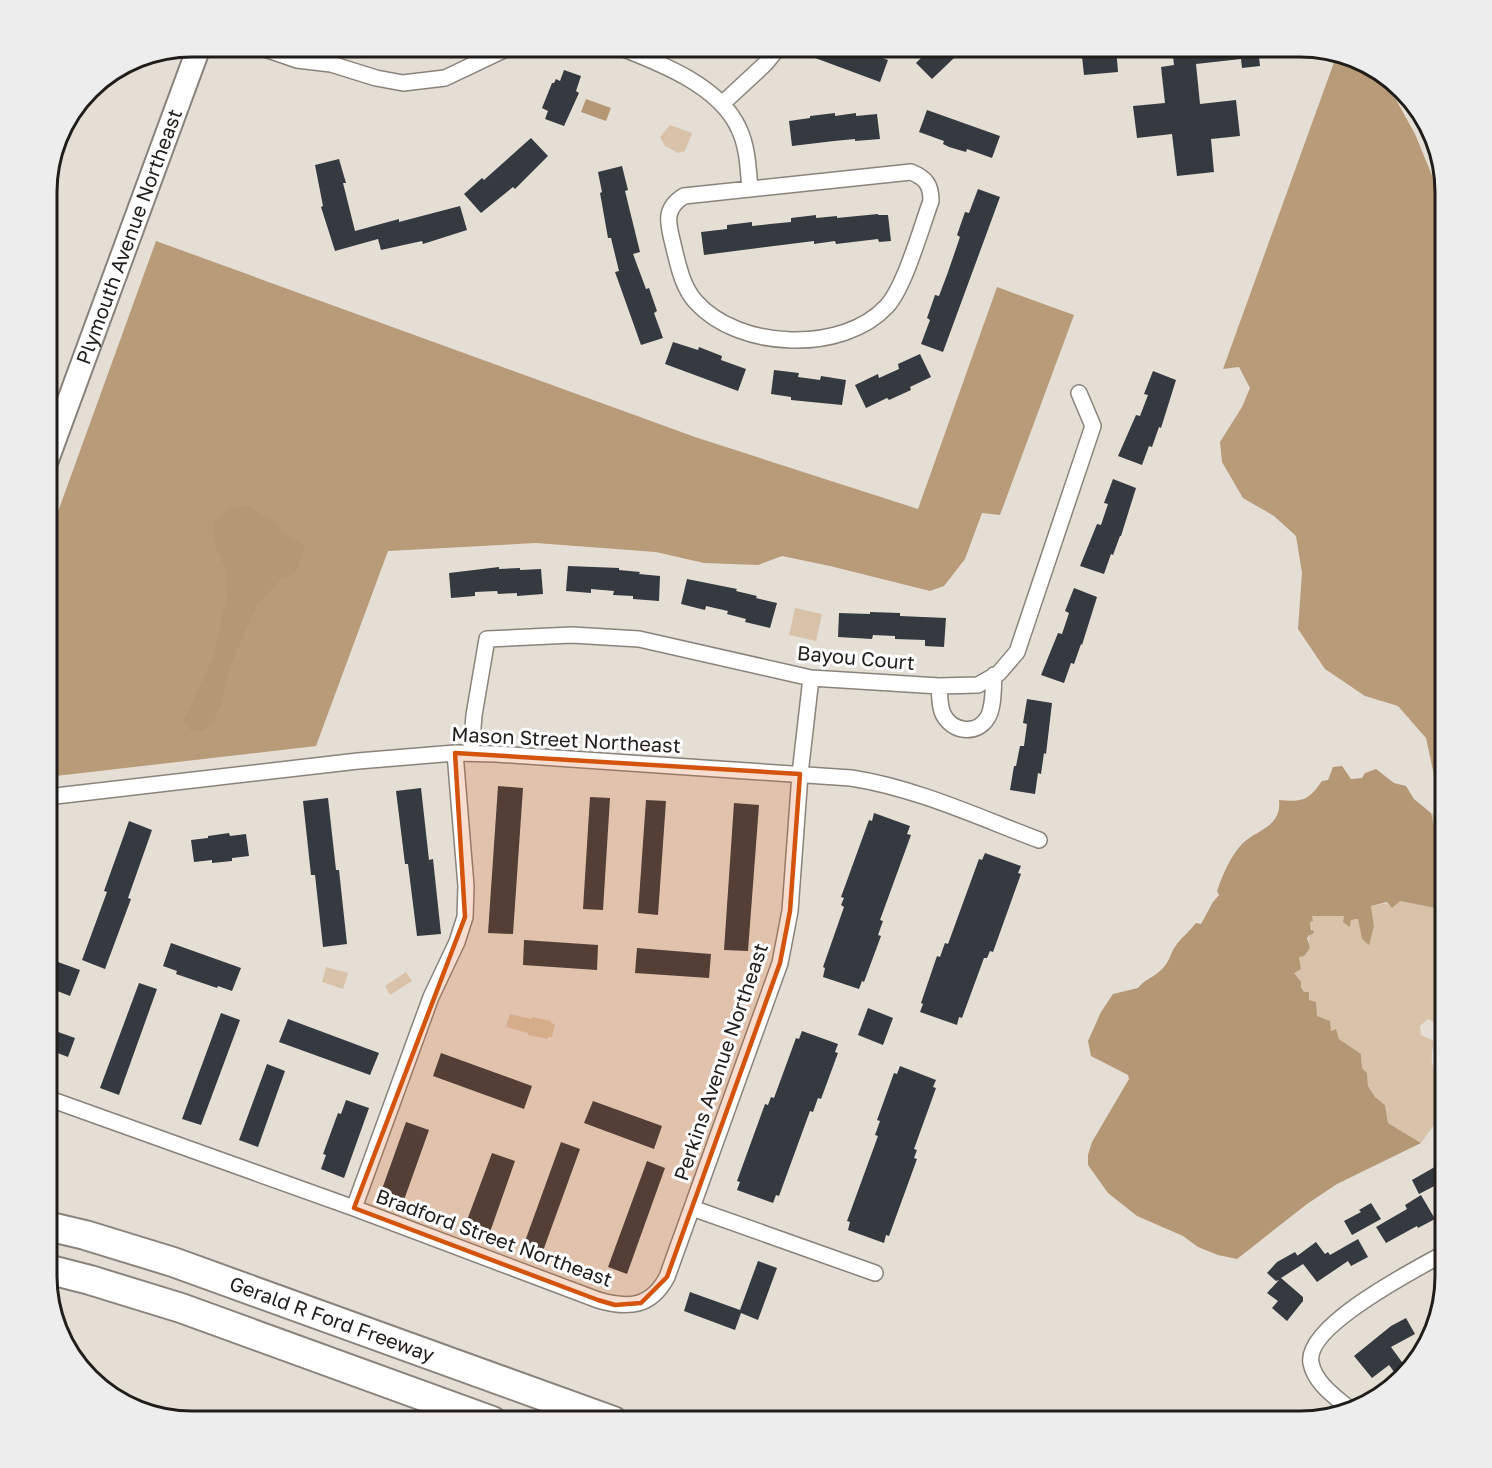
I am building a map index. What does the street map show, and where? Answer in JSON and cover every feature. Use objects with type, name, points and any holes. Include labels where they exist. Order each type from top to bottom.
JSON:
[{"type":"highway","name":"Gerald R Ford Freeway","points":[[57,1229],[173,1262],[583,1411]]},
{"type":"highway","name":"Gerald R Ford Freeway","points":[[57,1272],[99,1282],[181,1308],[462,1411]]},
{"type":"main road","name":"Plymouth Avenue Northeast","points":[[57,433],[195,57]]},
{"type":"street","points":[[289,57],[331,64],[376,78],[403,82],[445,78],[489,57]]},
{"type":"street","points":[[320,57],[331,64]]},
{"type":"street","points":[[640,57],[702,86],[723,103],[739,128],[744,141],[750,189]]},
{"type":"street","points":[[723,103],[771,57]]},
{"type":"street","points":[[911,172],[927,181],[931,191],[931,201],[906,271],[886,307],[864,325],[825,338],[785,341],[753,335],[727,326],[718,322],[696,302],[680,270],[668,222],[675,202],[684,196],[750,189],[911,172]]},
{"type":"street","name":"Bayou Court","points":[[471,753],[474,715],[487,639],[572,635],[639,639],[811,678],[939,686],[978,684],[999,673],[1017,652],[1094,426],[1079,393]]},
{"type":"street","points":[[939,686],[940,707],[945,717],[958,728],[969,730],[981,727],[989,716],[994,675]]},
{"type":"street","name":"Perkins Avenue Northeast","points":[[692,1208],[782,955],[790,911],[800,774],[811,678]]},
{"type":"street","points":[[354,1208],[431,997],[457,942],[465,917],[466,886],[455,753]]},
{"type":"street","name":"Mason Street Northeast","points":[[57,796],[358,761],[471,753],[827,775],[875,781],[918,794],[1039,840]]},
{"type":"street","name":"Bradford Street Northeast","points":[[57,1102],[354,1208],[615,1305],[641,1303],[661,1288],[692,1208]]},
{"type":"street","points":[[692,1208],[875,1273]]},
{"type":"street","points":[[1343,1403],[1322,1385],[1311,1362],[1312,1353],[1318,1341],[1331,1324],[1363,1301],[1435,1259]]},
{"type":"highlighted area","points":[[455,753],[800,774],[790,911],[780,963],[667,1277],[641,1303],[615,1305],[598,1300],[354,1208],[465,917]]},
{"type":"shaded area","points":[[1334,62],[1351,67],[1382,85],[1394,96],[1415,134],[1434,181],[1435,780],[1426,738],[1398,706],[1365,696],[1325,669],[1298,629],[1302,573],[1296,536],[1274,516],[1243,498],[1222,462],[1220,442],[1242,407],[1250,388],[1239,367],[1223,369]]},
{"type":"shaded area","points":[[586,99],[611,108],[606,121],[581,112]]},
{"type":"shaded area","points":[[670,125],[692,133],[685,151],[678,153],[665,146],[660,137]]},
{"type":"shaded area","points":[[156,241],[695,437],[918,509],[997,287],[1074,315],[1000,515],[982,513],[965,559],[944,586],[930,591],[782,556],[758,565],[704,563],[656,552],[536,543],[388,551],[316,746],[57,776],[57,514]]},
{"type":"shaded area","points":[[246,505],[277,523],[282,533],[305,546],[296,573],[281,579],[257,605],[229,669],[222,704],[211,726],[202,731],[192,731],[183,723],[213,657],[227,596],[225,567],[215,547],[213,523],[227,509]]},
{"type":"shaded area","points":[[795,608],[822,614],[816,641],[789,635]]},
{"type":"shaded area","points":[[1342,766],[1351,779],[1362,778],[1365,773],[1376,769],[1394,783],[1406,786],[1414,799],[1431,813],[1435,830],[1435,908],[1400,901],[1392,908],[1387,902],[1371,906],[1374,926],[1369,945],[1362,939],[1358,919],[1351,920],[1350,927],[1343,922],[1344,916],[1312,916],[1311,930],[1314,931],[1307,938],[1310,948],[1304,956],[1299,957],[1301,969],[1294,973],[1301,982],[1304,992],[1309,992],[1309,1000],[1316,1002],[1317,1016],[1330,1021],[1331,1031],[1336,1029],[1339,1039],[1361,1054],[1362,1068],[1367,1073],[1368,1086],[1375,1097],[1385,1105],[1388,1123],[1421,1143],[1337,1184],[1307,1204],[1237,1259],[1218,1255],[1198,1247],[1183,1236],[1137,1216],[1108,1193],[1088,1165],[1092,1142],[1129,1079],[1128,1075],[1091,1056],[1088,1041],[1101,1012],[1113,994],[1138,988],[1157,974],[1182,938],[1196,923],[1201,924],[1219,895],[1217,891],[1219,885],[1234,854],[1248,839],[1273,822],[1279,809],[1279,800],[1294,801],[1309,796],[1322,781],[1328,780],[1333,767]]},
{"type":"shaded area","points":[[1431,813],[1435,814],[1435,830]]},
{"type":"shaded area","points":[[1400,901],[1435,908],[1435,1022],[1428,1019],[1420,1026],[1421,1035],[1434,1041],[1432,1064],[1435,1070],[1435,1124],[1421,1143],[1388,1123],[1385,1105],[1375,1097],[1368,1086],[1367,1073],[1362,1068],[1361,1054],[1339,1039],[1317,1016],[1294,973],[1299,965],[1299,957],[1308,945],[1309,934],[1313,934],[1310,922],[1312,916],[1344,916],[1350,927],[1351,920],[1359,919],[1362,939],[1369,944],[1374,926],[1371,906]]},
{"type":"shaded area","points":[[326,967],[348,973],[343,989],[322,982]]},
{"type":"shaded area","points":[[406,972],[412,981],[390,995],[385,986]]},
{"type":"shaded area","points":[[510,1014],[551,1021],[555,1024],[552,1037],[548,1039],[528,1035],[528,1033],[506,1027]]},
{"type":"building","points":[[812,57],[880,57],[888,60],[880,82]]},
{"type":"building","points":[[922,57],[954,58],[932,79],[916,63]]},
{"type":"building","points":[[1082,57],[1117,57],[1118,72],[1084,75]]},
{"type":"building","points":[[1173,57],[1259,57],[1260,66],[1242,68],[1241,59],[1196,64],[1200,104],[1236,100],[1240,136],[1211,139],[1214,172],[1177,176],[1172,134],[1137,138],[1133,106],[1165,103],[1161,67],[1174,65]]},
{"type":"building","points":[[564,70],[581,76],[576,91],[579,93],[564,126],[545,119],[548,111],[542,108],[552,83],[556,79],[560,81]]},
{"type":"building","points":[[927,110],[1000,136],[992,158],[967,149],[966,152],[949,147],[943,144],[944,141],[919,132]]},
{"type":"building","points":[[835,113],[835,116],[856,113],[856,116],[877,114],[880,139],[855,141],[855,139],[792,146],[789,121]]},
{"type":"building","points":[[531,138],[548,156],[515,189],[513,187],[481,213],[464,194],[482,178],[484,180]]},
{"type":"building","points":[[339,159],[355,231],[460,206],[467,230],[423,244],[422,241],[381,250],[378,239],[335,251],[321,207],[323,206],[315,165]]},
{"type":"building","points":[[622,166],[628,190],[625,191],[640,252],[633,254],[646,289],[649,288],[657,311],[654,313],[663,338],[641,345],[615,272],[619,271],[611,238],[608,238],[600,193],[602,192],[598,172]]},
{"type":"building","points":[[978,189],[1000,197],[943,352],[921,344],[930,320],[927,318],[935,295],[939,296],[960,237],[957,235],[965,212],[969,213]]},
{"type":"building","points":[[816,215],[816,218],[837,216],[837,218],[888,215],[891,241],[879,242],[878,239],[814,244],[814,241],[704,255],[701,232],[727,229],[727,225],[752,222],[752,226],[791,222],[791,218]]},
{"type":"building","points":[[673,342],[698,350],[699,347],[722,356],[721,360],[746,369],[738,391],[665,364]]},
{"type":"building","points":[[920,354],[931,377],[910,387],[911,390],[866,408],[855,385],[878,374],[879,378],[899,369],[898,364]]},
{"type":"building","points":[[774,370],[799,373],[798,377],[820,380],[821,376],[846,380],[842,405],[791,400],[791,397],[771,394]]},
{"type":"building","points":[[1153,371],[1176,380],[1161,428],[1159,427],[1152,447],[1149,446],[1142,465],[1118,456],[1136,415],[1140,416],[1148,395],[1144,394]]},
{"type":"building","points":[[1113,479],[1136,488],[1121,536],[1104,574],[1080,566],[1097,524],[1101,525],[1108,504],[1104,503]]},
{"type":"building","points":[[568,566],[619,568],[619,570],[640,572],[639,574],[660,576],[659,601],[613,595],[614,591],[591,589],[591,593],[566,591]]},
{"type":"building","points":[[499,567],[499,569],[520,568],[520,570],[541,569],[543,594],[517,596],[517,593],[498,594],[497,591],[475,592],[475,596],[451,598],[449,573]]},
{"type":"building","points":[[687,579],[737,589],[736,591],[777,603],[770,628],[745,622],[746,619],[727,614],[728,611],[706,606],[705,610],[681,604]]},
{"type":"building","points":[[1074,588],[1097,597],[1082,645],[1074,664],[1071,663],[1064,683],[1041,675],[1058,633],[1062,634],[1069,613],[1065,611]]},
{"type":"building","points":[[870,612],[946,618],[944,647],[925,646],[925,640],[895,639],[895,636],[873,635],[872,639],[838,637],[839,613],[870,614]]},
{"type":"building","points":[[1027,699],[1052,703],[1046,754],[1044,753],[1041,774],[1038,773],[1035,794],[1010,790],[1020,746],[1024,746],[1027,724],[1023,723]]},
{"type":"building","points":[[498,786],[523,788],[513,934],[488,933]]},
{"type":"building","points":[[421,788],[429,860],[433,859],[441,934],[417,936],[396,791]]},
{"type":"building","points":[[590,797],[610,798],[603,910],[583,909]]},
{"type":"building","points":[[328,798],[347,944],[323,947],[315,875],[311,875],[303,801]]},
{"type":"building","points":[[646,800],[666,801],[658,915],[638,913]]},
{"type":"building","points":[[734,803],[759,805],[748,951],[724,950]]},
{"type":"building","points":[[874,813],[910,826],[907,834],[911,835],[880,920],[883,921],[878,935],[881,936],[864,982],[862,981],[859,989],[823,977],[825,968],[823,967],[844,907],[841,905],[844,898],[841,897],[869,820],[872,821]]},
{"type":"building","points":[[129,821],[152,830],[128,898],[131,899],[105,969],[82,960],[107,892],[104,891]]},
{"type":"building","points":[[229,833],[230,836],[246,834],[249,856],[232,858],[232,861],[194,862],[191,840]]},
{"type":"building","points":[[985,853],[1021,866],[1018,873],[1021,874],[993,952],[990,951],[987,958],[984,958],[962,1018],[959,1017],[957,1025],[920,1012],[923,1004],[921,1003],[937,956],[940,957],[945,943],[948,944],[979,859],[982,860]]},
{"type":"building","points":[[524,940],[598,945],[597,970],[523,965]]},
{"type":"building","points":[[171,943],[241,968],[232,991],[176,974],[177,971],[163,966]]},
{"type":"building","points":[[637,948],[711,954],[709,978],[635,973]]},
{"type":"building","points":[[57,962],[80,970],[70,996],[57,991]]},
{"type":"building","points":[[139,983],[157,989],[119,1095],[100,1088]]},
{"type":"building","points":[[868,1008],[893,1018],[883,1045],[858,1035]]},
{"type":"building","points":[[221,1013],[240,1020],[201,1125],[182,1119]]},
{"type":"building","points":[[288,1019],[379,1053],[370,1075],[279,1042]]},
{"type":"building","points":[[802,1031],[838,1044],[835,1052],[838,1053],[821,1099],[818,1098],[813,1112],[810,1111],[779,1196],[776,1195],[773,1203],[737,1190],[740,1182],[737,1181],[765,1104],[768,1105],[771,1097],[774,1098],[796,1038],[799,1039]]},
{"type":"building","points":[[57,1032],[75,1038],[68,1057],[57,1053]]},
{"type":"building","points":[[441,1053],[532,1086],[524,1109],[433,1076]]},
{"type":"building","points":[[267,1064],[285,1071],[258,1147],[239,1140]]},
{"type":"building","points":[[900,1066],[936,1080],[933,1087],[936,1088],[914,1149],[917,1150],[914,1158],[917,1159],[889,1236],[886,1235],[884,1243],[848,1230],[850,1222],[847,1221],[878,1136],[875,1135],[880,1121],[877,1120],[894,1073],[897,1074]]},
{"type":"building","points":[[346,1100],[369,1108],[344,1178],[321,1169],[326,1155],[323,1154],[338,1113],[341,1114]]},
{"type":"building","points":[[593,1101],[662,1126],[654,1149],[584,1123]]},
{"type":"building","points":[[406,1122],[429,1130],[404,1200],[381,1192]]},
{"type":"building","points":[[561,1142],[580,1149],[543,1251],[524,1244]]},
{"type":"building","points":[[492,1153],[515,1161],[490,1232],[466,1223]]},
{"type":"building","points":[[647,1161],[665,1168],[627,1274],[608,1267]]},
{"type":"building","points":[[1435,1167],[1435,1186],[1419,1194],[1412,1180]]},
{"type":"building","points":[[1421,1195],[1435,1219],[1386,1243],[1376,1227],[1407,1209],[1405,1205]]},
{"type":"building","points":[[1371,1203],[1381,1219],[1352,1235],[1344,1221],[1361,1212],[1359,1210]]},
{"type":"building","points":[[1358,1239],[1368,1257],[1351,1266],[1348,1261],[1317,1282],[1297,1256],[1316,1242],[1325,1254],[1328,1252],[1330,1255]]},
{"type":"building","points":[[1295,1252],[1303,1264],[1281,1278],[1303,1297],[1303,1301],[1287,1321],[1272,1308],[1278,1301],[1267,1293],[1279,1280],[1276,1281],[1267,1273],[1277,1262]]},
{"type":"building","points":[[758,1261],[777,1268],[758,1320],[741,1313],[735,1330],[684,1311],[690,1292],[740,1310]]},
{"type":"building","points":[[1406,1318],[1415,1334],[1391,1347],[1403,1363],[1401,1365],[1394,1372],[1389,1365],[1372,1378],[1354,1356],[1391,1326]]}]
